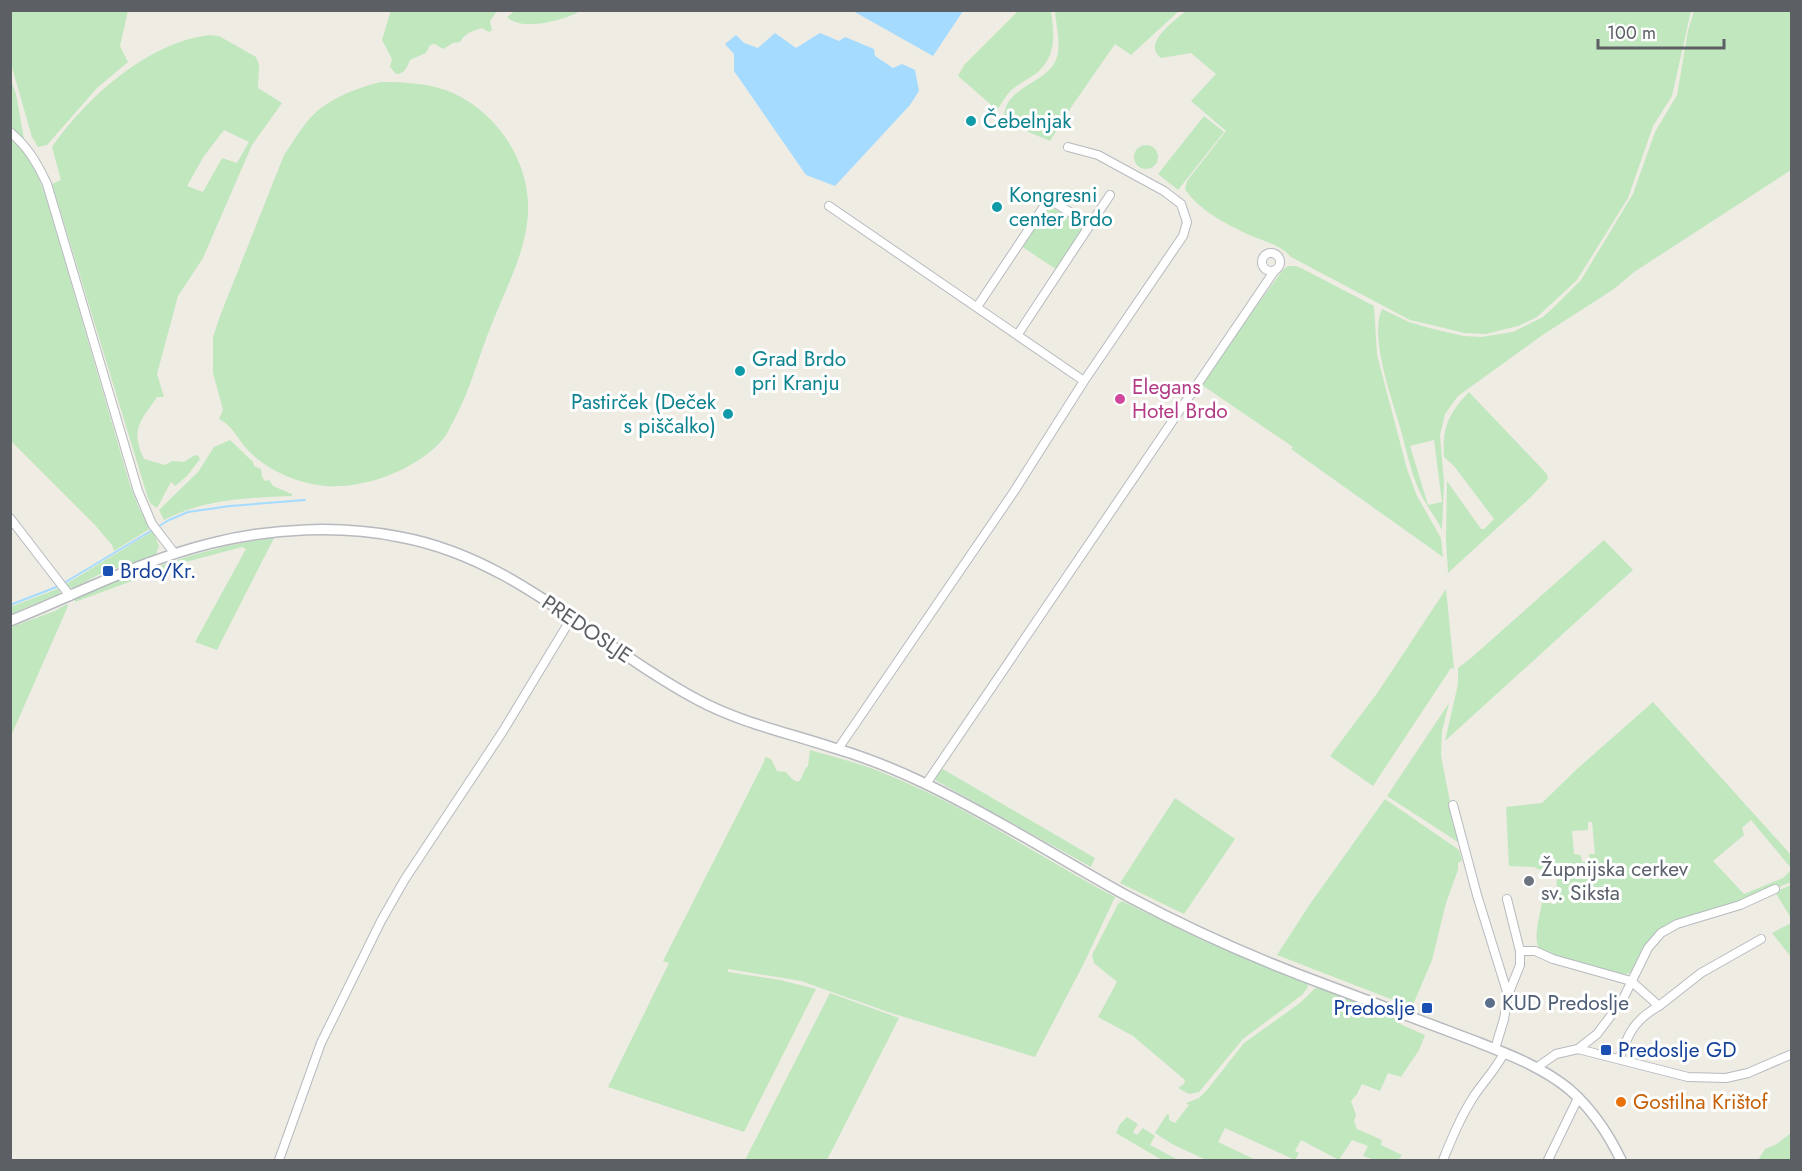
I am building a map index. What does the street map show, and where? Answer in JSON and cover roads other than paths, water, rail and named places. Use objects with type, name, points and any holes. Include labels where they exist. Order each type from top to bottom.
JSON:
[{"type":"street","points":[[10,132],[36,160],[47,184],[138,491],[152,524],[176,554]]},
{"type":"street","points":[[838,748],[1013,493],[1084,381],[1183,236],[1187,222],[1181,204],[1164,191],[1098,155],[1068,147]]},
{"type":"street","points":[[1017,334],[1110,195]]},
{"type":"street","points":[[977,307],[1049,199],[1090,225]]},
{"type":"street","points":[[829,206],[1084,381]]},
{"type":"street","points":[[926,784],[1280,265],[1279,257],[1271,252],[1267,253],[1262,260],[1265,269],[1262,291]]},
{"type":"street","points":[[1265,269],[1275,270]]},
{"type":"street","points":[[10,518],[67,592]]},
{"type":"street","name":"PREDOSLJE","points":[[10,621],[67,592],[210,543],[236,538],[281,532],[343,531],[378,533],[437,545],[460,553],[497,572],[572,616],[650,671],[702,702],[758,725],[838,748],[926,784],[1135,900],[1215,940],[1315,981],[1500,1051]]},
{"type":"street","points":[[279,1161],[321,1043],[381,921],[405,879],[498,739],[572,616]]},
{"type":"street","points":[[1453,805],[1477,895],[1508,995]]},
{"type":"street","points":[[1536,1068],[1556,1054],[1578,1049],[1597,1034],[1622,1001],[1648,948],[1661,933],[1677,924],[1740,905],[1775,889]]},
{"type":"street","points":[[1443,1161],[1463,1114],[1478,1090],[1499,1064],[1508,995],[1520,965],[1520,951],[1507,899]]},
{"type":"street","points":[[1619,1059],[1636,1021],[1701,973],[1761,939]]},
{"type":"street","points":[[1520,951],[1535,951],[1553,960],[1631,981],[1659,1006]]},
{"type":"street","points":[[1578,1049],[1688,1077],[1725,1078],[1748,1073],[1791,1054]]},
{"type":"street","points":[[1500,1051],[1536,1068],[1566,1086],[1592,1112],[1608,1134],[1622,1161]]},
{"type":"street","points":[[1548,1161],[1578,1098]]},
{"type":"water","points":[[853,11],[963,11],[933,56]]},
{"type":"water","points":[[775,33],[796,48],[820,33],[839,41],[845,37],[874,49],[875,56],[893,68],[902,64],[915,70],[919,91],[910,105],[835,186],[806,175],[734,71],[734,54],[725,44],[736,35],[744,43],[758,48]]},
{"type":"waterway","points":[[64,583],[169,520],[188,512],[305,500]]},
{"type":"waterway","points":[[10,605],[59,586]]},
{"type":"place","name":"Čebelnjak","points":[[971,121]]},
{"type":"place","name":"Kongresni center Brdo","points":[[997,207]]},
{"type":"place","name":"Grad Brdo pri Kranju","points":[[740,371]]},
{"type":"place","name":"Elegans Hotel Brdo","points":[[1120,399]]},
{"type":"place","name":"Pastirček (Deček s piščalko)","points":[[728,414]]},
{"type":"place","name":"Brdo/Kr.","points":[[108,571]]},
{"type":"place","name":"Župnijska cerkev sv. Siksta","points":[[1529,881]]},
{"type":"place","name":"KUD Predoslje","points":[[1490,1003]]},
{"type":"place","name":"Predoslje","points":[[1427,1008]]},
{"type":"place","name":"Predoslje GD","points":[[1606,1050]]},
{"type":"place","name":"Gostilna Krištof","points":[[1621,1102]]}]
